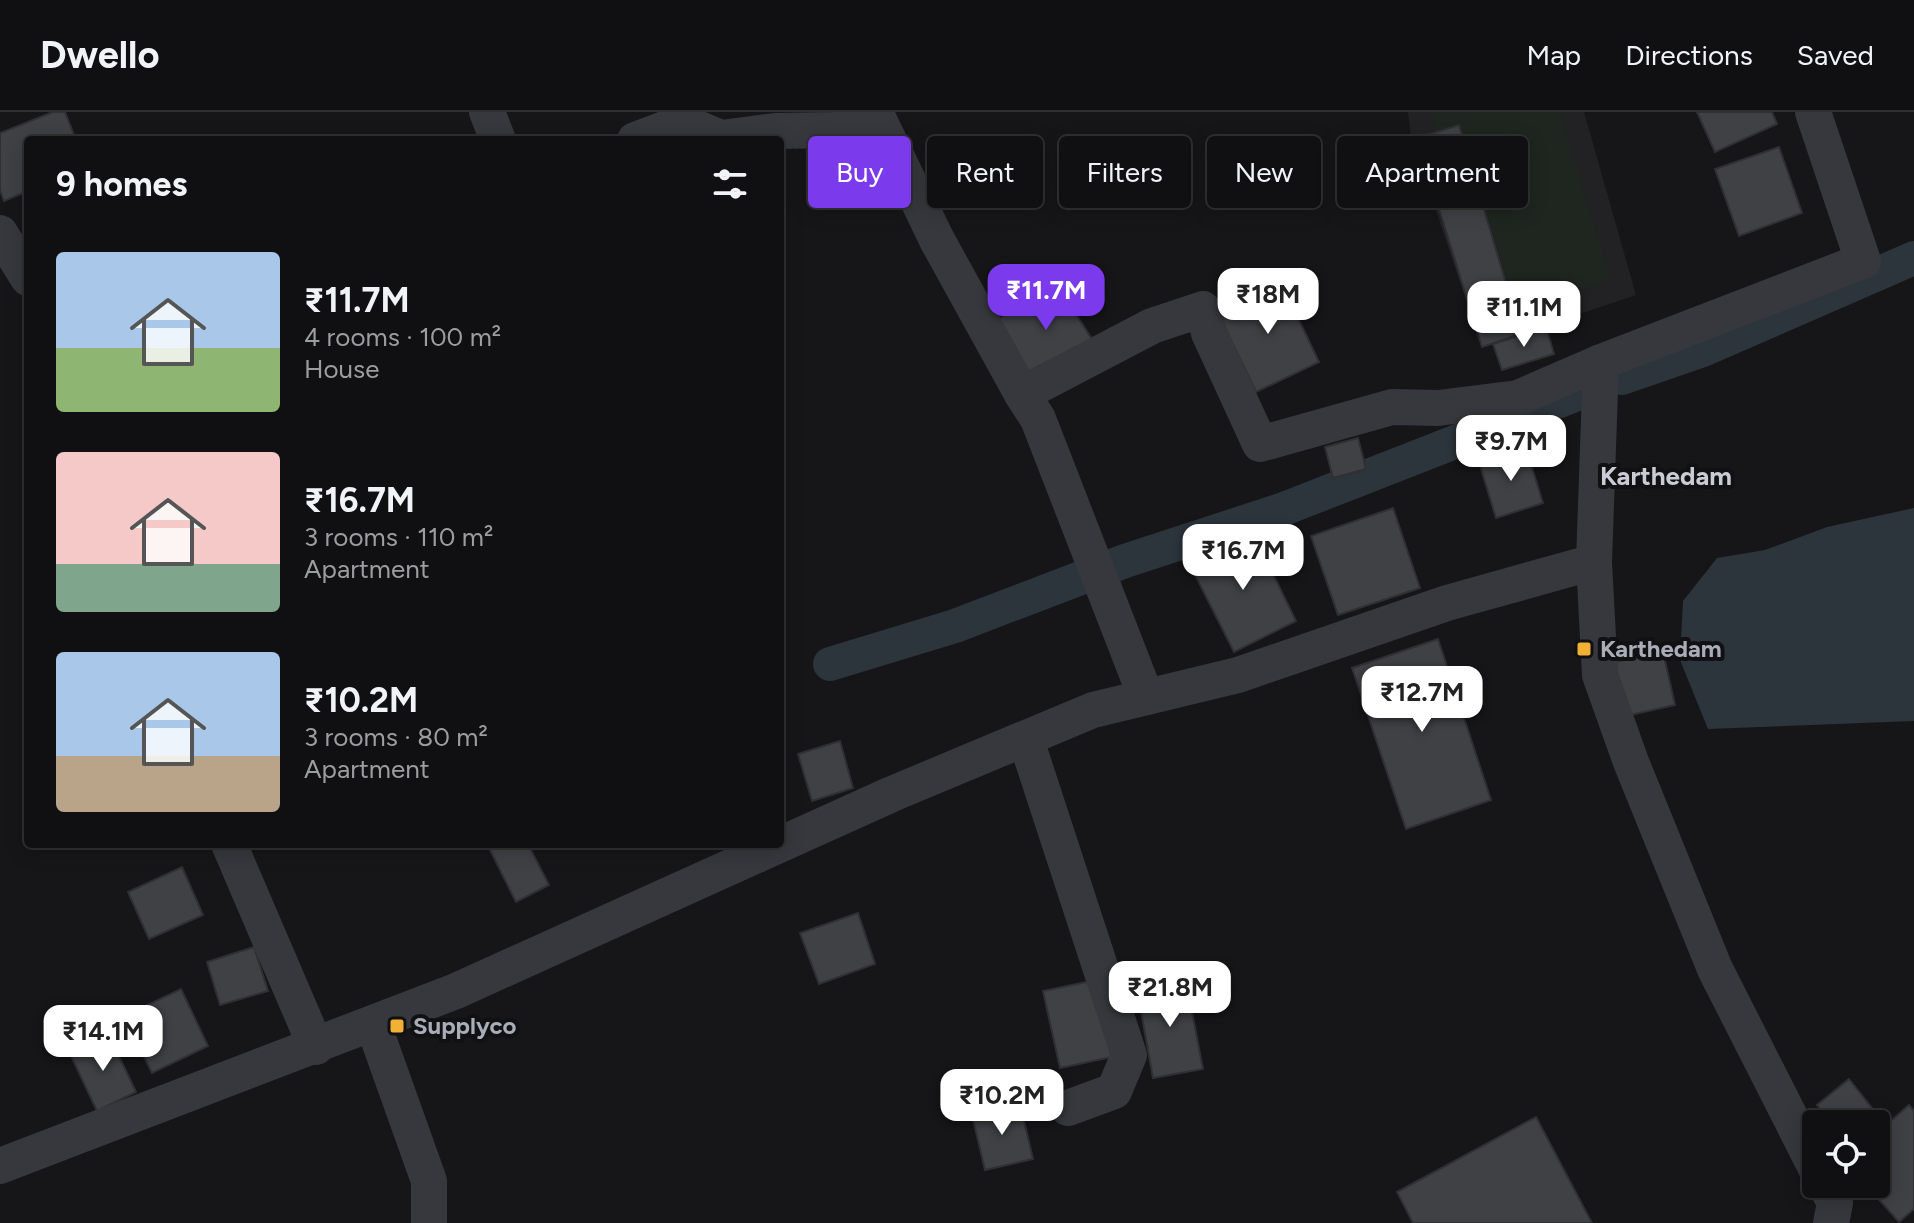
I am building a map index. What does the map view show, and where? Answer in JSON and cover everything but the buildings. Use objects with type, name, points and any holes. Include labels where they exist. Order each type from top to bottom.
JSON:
[{"type":"street","points":[[487,112],[496,136]]},
{"type":"street","points":[[1022,394],[1152,326],[1203,309],[1209,333],[1260,444],[1392,407],[1438,408],[1518,398],[1601,362],[1863,261],[1813,112]]},
{"type":"street","points":[[736,136],[775,131],[834,130],[885,116],[937,240],[1038,419],[1146,697]]},
{"type":"street","points":[[646,136],[683,122],[716,136]]},
{"type":"street","points":[[0,233],[24,272]]},
{"type":"street","points":[[1601,362],[1594,562],[1600,675],[1631,762],[1715,969],[1802,1140]]},
{"type":"street","points":[[784,833],[892,794],[1093,710],[1238,675],[1447,603],[1594,562]]},
{"type":"street","points":[[1026,740],[1129,1055],[1114,1091],[1068,1108]]},
{"type":"street","points":[[231,848],[316,1047]]},
{"type":"street","points":[[0,1166],[456,991],[714,858],[742,848]]},
{"type":"street","points":[[373,1024],[429,1181],[429,1223]]},
{"type":"street","points":[[1832,1198],[1835,1203],[1833,1222]]},
{"type":"shaded area","points":[[1408,112],[1584,112],[1636,295],[1482,347],[1435,208],[1528,208],[1528,136],[1411,136]]},
{"type":"shaded area","points":[[1431,112],[1560,112],[1611,280],[1518,313],[1485,208],[1528,208],[1528,136],[1462,136],[1459,125],[1436,132]]},
{"type":"shaded area","points":[[1914,508],[1914,721],[1708,729],[1680,660],[1683,601],[1717,558],[1765,550],[1827,527]]},
{"type":"waterway","points":[[1622,378],[1703,350],[1914,258]]},
{"type":"waterway","points":[[830,664],[955,626],[1125,561],[1281,510],[1580,393]]},
{"type":"place","name":"Karthedam","points":[[1584,649]]},
{"type":"place","name":"Supplyco","points":[[397,1026]]},
{"type":"district","name":"Karthedam","points":[[1666,476]]}]
